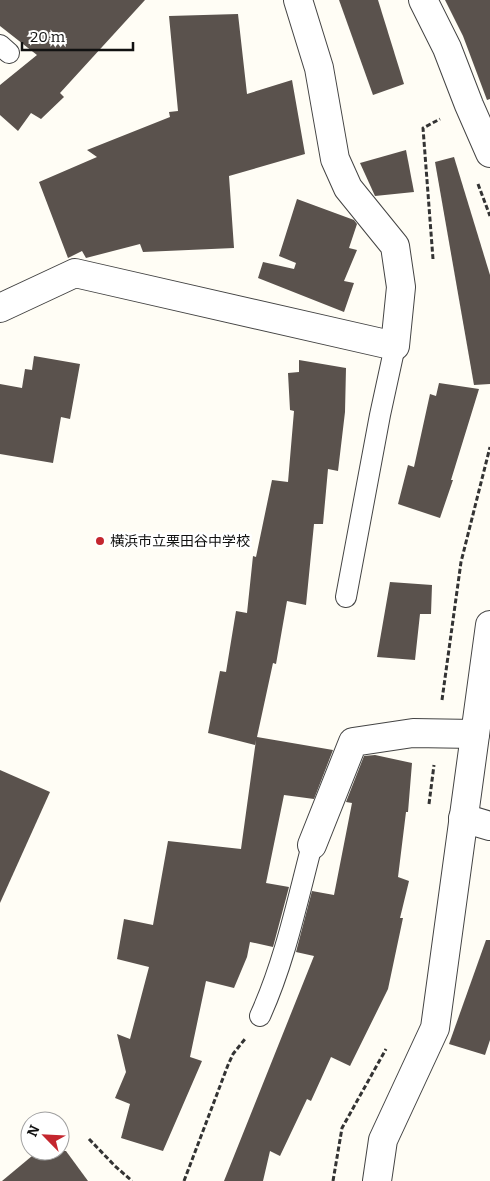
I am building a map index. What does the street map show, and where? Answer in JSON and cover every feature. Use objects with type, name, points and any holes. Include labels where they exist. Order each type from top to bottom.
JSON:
[{"type":"street","points":[[0,308],[75,273],[395,346],[401,287],[395,246],[348,188],[335,159],[319,68],[298,0]]},
{"type":"street","points":[[423,0],[447,48],[490,153]]},
{"type":"street","points":[[377,1181],[383,1140],[435,1028],[490,625]]},
{"type":"street","points":[[312,845],[353,742],[413,733],[475,734]]},
{"type":"street","points":[[463,818],[490,826]]},
{"type":"lane","points":[[346,597],[380,415],[395,346]]},
{"type":"lane","points":[[260,1016],[284,954],[312,845]]},
{"type":"path","points":[[433,262],[423,128],[469,105]]},
{"type":"path","points":[[428,812],[461,562],[490,447]]},
{"type":"path","points":[[184,1181],[233,1054],[250,1033],[260,1016]]},
{"type":"path","points":[[333,1181],[342,1128],[390,1042]]},
{"type":"path","points":[[89,1139],[132,1181]]},
{"type":"building","points":[[0,0],[145,0],[60,93],[64,97],[41,119],[31,113],[18,131],[0,115],[0,85],[37,55],[0,26]]},
{"type":"building","points":[[339,0],[378,0],[404,84],[373,95]]},
{"type":"building","points":[[445,0],[490,0],[490,99],[487,100],[463,36]]},
{"type":"building","points":[[238,14],[247,94],[292,80],[305,154],[229,176],[234,248],[143,252],[140,244],[86,258],[82,251],[68,258],[39,182],[97,157],[87,150],[170,117],[169,112],[178,111],[169,16]]},
{"type":"building","points":[[406,150],[414,192],[375,196],[360,163]]},
{"type":"building","points":[[454,157],[490,275],[490,384],[474,385],[435,162]]},
{"type":"building","points":[[297,199],[354,220],[357,224],[349,248],[357,250],[344,281],[354,283],[344,312],[258,278],[263,262],[294,269],[296,263],[279,256]]},
{"type":"building","points":[[34,356],[80,364],[70,419],[61,417],[53,463],[0,454],[0,384],[22,388],[25,369],[32,370]]},
{"type":"building","points":[[299,360],[346,368],[345,412],[338,471],[328,469],[323,524],[314,524],[306,605],[287,601],[276,664],[273,663],[257,737],[333,750],[314,799],[284,795],[266,883],[289,887],[273,947],[250,942],[247,957],[234,988],[206,981],[190,1057],[202,1061],[163,1151],[121,1138],[130,1104],[115,1098],[126,1072],[117,1034],[130,1039],[149,967],[117,959],[124,919],[153,925],[168,841],[241,849],[256,740],[255,745],[208,733],[220,671],[226,672],[236,611],[247,613],[253,556],[256,557],[272,480],[288,482],[294,411],[290,410],[288,373],[299,372]]},
{"type":"building","points":[[439,383],[479,389],[440,518],[398,504],[408,465],[414,467],[430,394],[436,396]]},
{"type":"building","points":[[390,582],[432,585],[431,614],[420,614],[415,660],[377,657]]},
{"type":"building","points":[[375,755],[412,763],[408,812],[406,812],[398,877],[409,881],[400,918],[403,918],[388,989],[350,1066],[331,1057],[311,1101],[307,1099],[280,1156],[270,1151],[263,1181],[224,1181],[314,956],[296,952],[312,891],[334,895],[352,803],[346,802],[364,756]]},
{"type":"building","points":[[0,770],[50,792],[0,903]]},
{"type":"building","points":[[486,940],[490,940],[490,1040],[485,1055],[449,1044]]},
{"type":"building","points":[[70,1156],[88,1181],[2,1181],[26,1161],[70,1161]]},
{"type":"place","name":"横浜市立栗田谷中学校","points":[[100,541]]}]
